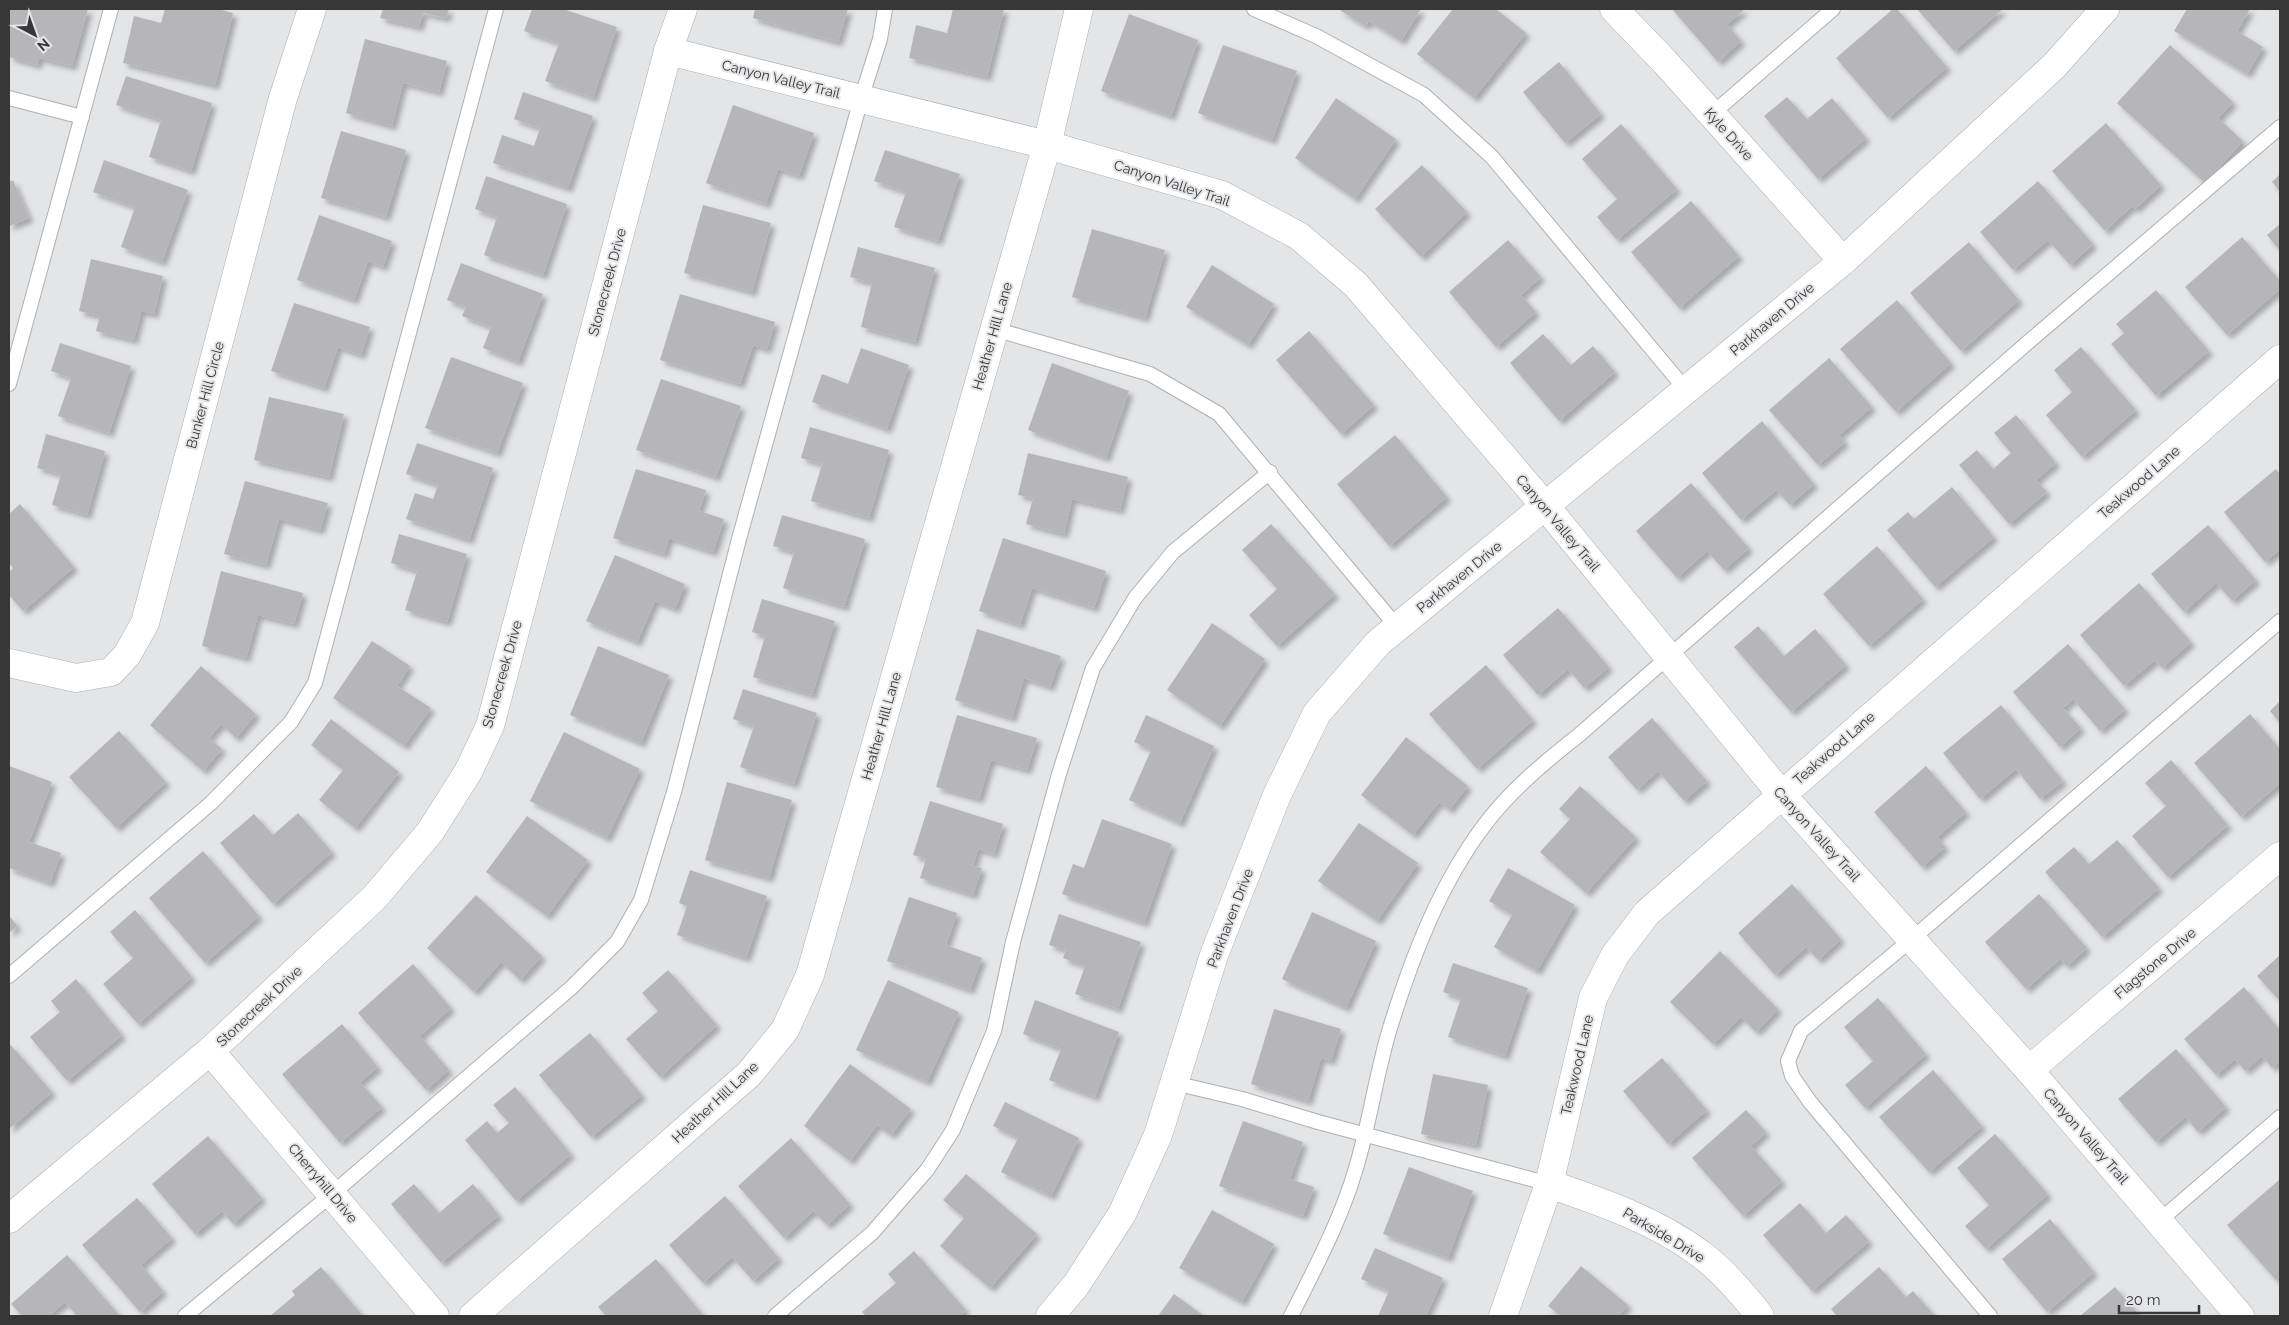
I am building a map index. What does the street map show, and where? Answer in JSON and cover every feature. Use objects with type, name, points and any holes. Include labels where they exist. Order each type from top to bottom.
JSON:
[{"type":"street","name":"Bunker Hill Circle","points":[[9,663],[76,678],[111,672],[127,655],[145,624],[283,98],[312,9]]},
{"type":"street","name":"Stonecreek Drive","points":[[9,1219],[210,1051],[381,890],[430,832],[468,772],[490,726],[668,51],[683,9]]},
{"type":"street","name":"Heather Hill Lane","points":[[473,1316],[749,1074],[785,1030],[810,975],[1047,145],[1078,9]]},
{"type":"street","name":"Kyle Drive","points":[[1614,9],[1712,114],[1842,260]]},
{"type":"street","name":"Parkhaven Drive","points":[[1050,1316],[1076,1285],[1122,1214],[1158,1135],[1214,955],[1277,794],[1318,713],[1378,644],[1546,507],[1842,260],[2054,66],[2105,9]]},
{"type":"street","name":"Canyon Valley Trail","points":[[668,51],[1047,145],[1222,195],[1299,236],[1356,285],[1546,507],[1781,794],[2029,1070],[2240,1316]]},
{"type":"street","name":"Teakwood Lane","points":[[1503,1316],[1549,1184],[1592,998],[1614,955],[1647,913],[2280,359]]},
{"type":"street","name":"Flagstone Drive","points":[[2029,1070],[2280,856]]},
{"type":"street","name":"Cherryhill Drive","points":[[210,1051],[435,1316]]},
{"type":"street","name":"Parkside Drive","points":[[1549,1184],[1619,1208],[1702,1255],[1738,1288],[1760,1316]]},
{"type":"lane","points":[[9,384],[112,9]]},
{"type":"lane","points":[[9,976],[211,804],[291,722],[315,683],[496,9]]},
{"type":"lane","points":[[185,1316],[332,1194],[572,987],[617,942],[640,900],[674,792],[739,539],[861,99],[880,39],[885,9]]},
{"type":"lane","points":[[1254,9],[1316,36],[1424,95],[1492,158],[1686,390]]},
{"type":"lane","points":[[1712,114],[1834,9]]},
{"type":"lane","points":[[9,98],[82,117]]},
{"type":"lane","points":[[1291,1316],[1338,1220],[1356,1167],[1390,1028],[1433,914],[1457,865],[1487,822],[1538,768],[1579,735],[2026,344],[2280,127]]},
{"type":"lane","points":[[994,329],[1150,374],[1219,414],[1270,472],[1398,628]]},
{"type":"lane","points":[[775,1316],[872,1233],[927,1170],[953,1130],[994,1031],[1013,942],[1059,774],[1093,668],[1135,598],[1173,552],[1270,472]]},
{"type":"lane","points":[[1990,1316],[1810,1102],[1792,1076],[1788,1061],[1801,1031],[1912,939],[2280,621]]},
{"type":"lane","points":[[1174,1083],[1549,1184]]},
{"type":"lane","points":[[2159,1222],[2280,1116]]},
{"type":"building","points":[[9,9],[88,9],[72,66],[39,58],[37,65],[9,57]]},
{"type":"building","points":[[165,9],[218,9],[233,13],[215,85],[123,63],[134,16],[161,23]]},
{"type":"building","points":[[383,9],[449,9],[446,18],[423,13],[419,27],[380,18]]},
{"type":"building","points":[[532,9],[563,9],[617,27],[593,98],[545,81],[559,43],[524,31]]},
{"type":"building","points":[[755,9],[848,9],[838,42],[753,18]]},
{"type":"building","points":[[953,9],[1004,9],[987,77],[909,58],[916,25],[947,33]]},
{"type":"building","points":[[1338,9],[1421,9],[1401,41],[1369,21],[1365,26]]},
{"type":"building","points":[[1453,9],[1496,9],[1526,33],[1474,98],[1417,54]]},
{"type":"building","points":[[1672,9],[1745,9],[1727,24],[1741,41],[1718,62]]},
{"type":"building","points":[[1893,9],[1897,9],[1947,67],[1888,118],[1836,58]]},
{"type":"building","points":[[1917,9],[2003,9],[1954,51]]},
{"type":"building","points":[[2187,9],[2250,9],[2237,31],[2263,47],[2247,74],[2174,31]]},
{"type":"building","points":[[1129,14],[1198,40],[1171,116],[1101,91]]},
{"type":"building","points":[[365,39],[447,61],[439,92],[403,83],[392,126],[346,113]]},
{"type":"building","points":[[1223,45],[1297,71],[1272,140],[1198,113]]},
{"type":"building","points":[[2170,45],[2233,102],[2218,118],[2243,141],[2205,183],[2117,103]]},
{"type":"building","points":[[1559,62],[1601,114],[1565,143],[1523,92]]},
{"type":"building","points":[[126,76],[212,103],[191,171],[149,157],[161,120],[116,105]]},
{"type":"building","points":[[523,92],[593,116],[568,188],[493,163],[502,135],[534,146],[540,128],[514,119]]},
{"type":"building","points":[[1787,97],[1807,119],[1832,98],[1866,138],[1818,179],[1764,116]]},
{"type":"building","points":[[1336,98],[1396,139],[1355,199],[1295,158]]},
{"type":"building","points":[[733,105],[814,133],[799,176],[778,169],[766,204],[706,183]]},
{"type":"building","points":[[2106,123],[2161,185],[2135,209],[2132,206],[2105,231],[2052,171]]},
{"type":"building","points":[[1621,124],[1677,189],[1617,240],[1597,217],[1617,199],[1582,159]]},
{"type":"building","points":[[341,131],[406,150],[386,217],[321,198]]},
{"type":"building","points":[[885,150],[960,174],[938,241],[894,227],[906,192],[874,181]]},
{"type":"building","points":[[104,160],[188,190],[162,262],[121,247],[135,207],[93,192]]},
{"type":"building","points":[[1422,165],[1467,212],[1421,257],[1375,209]]},
{"type":"building","points":[[2280,174],[2280,192],[2272,182]]},
{"type":"building","points":[[486,176],[567,204],[543,275],[484,255],[497,217],[475,209]]},
{"type":"building","points":[[13,180],[29,218],[9,226],[9,182]]},
{"type":"building","points":[[2038,181],[2093,244],[2070,265],[2048,240],[2013,270],[1980,232]]},
{"type":"building","points":[[1691,201],[1739,256],[1679,308],[1631,252]]},
{"type":"building","points":[[703,205],[771,223],[752,292],[684,273]]},
{"type":"building","points":[[319,215],[392,241],[383,267],[368,261],[354,300],[297,280]]},
{"type":"building","points":[[2280,224],[2280,251],[2267,235]]},
{"type":"building","points":[[1092,229],[1165,250],[1145,318],[1072,297]]},
{"type":"building","points":[[2242,237],[2280,281],[2280,289],[2227,335],[2185,287]]},
{"type":"building","points":[[1508,240],[1541,277],[1521,295],[1536,312],[1496,347],[1449,292]]},
{"type":"building","points":[[1969,242],[2019,300],[1961,351],[1910,293]]},
{"type":"building","points":[[858,247],[935,268],[915,342],[861,327],[872,283],[850,277]]},
{"type":"building","points":[[91,259],[163,276],[154,314],[141,311],[134,340],[96,331],[100,316],[79,311]]},
{"type":"building","points":[[461,263],[543,294],[518,362],[483,348],[491,327],[462,316],[466,307],[447,300]]},
{"type":"building","points":[[1212,265],[1274,304],[1248,345],[1186,307]]},
{"type":"building","points":[[2156,290],[2209,351],[2156,396],[2111,344],[2124,333],[2116,324]]},
{"type":"building","points":[[680,294],[775,322],[767,349],[753,345],[740,384],[660,360]]},
{"type":"building","points":[[1897,300],[1951,363],[1896,412],[1840,349]]},
{"type":"building","points":[[294,303],[370,327],[361,355],[338,347],[324,388],[271,371]]},
{"type":"building","points":[[1309,331],[1374,405],[1341,434],[1276,360]]},
{"type":"building","points":[[1543,334],[1571,365],[1593,346],[1615,372],[1559,421],[1510,363]]},
{"type":"building","points":[[60,343],[131,366],[109,433],[58,416],[71,378],[51,371]]},
{"type":"building","points":[[2081,347],[2136,410],[2082,457],[2046,415],[2072,392],[2054,370]]},
{"type":"building","points":[[861,348],[909,365],[887,429],[812,402],[822,374],[848,384]]},
{"type":"building","points":[[451,357],[523,383],[497,453],[425,428]]},
{"type":"building","points":[[1829,358],[1872,407],[1839,435],[1845,442],[1818,465],[1769,410]]},
{"type":"building","points":[[1052,363],[1129,391],[1106,458],[1028,430]]},
{"type":"building","points":[[661,379],[741,406],[716,477],[636,450]]},
{"type":"building","points":[[269,397],[344,414],[329,477],[254,460]]},
{"type":"building","points":[[2016,415],[2056,463],[2036,480],[2047,492],[2009,524],[1959,465],[1977,450],[1993,469],[2011,453],[1994,433]]},
{"type":"building","points":[[1762,421],[1814,484],[1790,505],[1776,490],[1741,520],[1702,473]]},
{"type":"building","points":[[810,427],[889,450],[869,518],[811,501],[822,464],[801,458]]},
{"type":"building","points":[[46,434],[105,451],[87,515],[52,505],[61,474],[37,468]]},
{"type":"building","points":[[1395,435],[1447,497],[1389,546],[1337,484]]},
{"type":"building","points":[[417,443],[493,468],[469,540],[406,519],[415,493],[433,499],[438,485],[406,474]]},
{"type":"building","points":[[1028,453],[1128,477],[1120,510],[1072,499],[1064,534],[1026,524],[1033,498],[1018,495]]},
{"type":"building","points":[[636,469],[706,490],[699,511],[724,519],[713,552],[669,538],[664,554],[613,538]]},
{"type":"building","points":[[2276,469],[2280,474],[2280,549],[2265,562],[2224,512]]},
{"type":"building","points":[[245,481],[328,503],[320,530],[279,519],[266,565],[224,554]]},
{"type":"building","points":[[1691,483],[1749,548],[1724,570],[1707,551],[1677,578],[1636,531]]},
{"type":"building","points":[[1952,487],[1994,537],[1935,587],[1887,530],[1908,512],[1914,519]]},
{"type":"building","points":[[20,504],[74,567],[23,611],[9,595],[9,572],[13,568],[9,563],[9,514]]},
{"type":"building","points":[[782,515],[865,539],[844,607],[783,588],[794,552],[773,546]]},
{"type":"building","points":[[1271,524],[1335,594],[1277,646],[1249,615],[1277,589],[1242,550]]},
{"type":"building","points":[[2208,525],[2256,580],[2232,601],[2216,583],[2184,612],[2151,574]]},
{"type":"building","points":[[399,534],[467,554],[447,622],[405,610],[417,571],[391,563]]},
{"type":"building","points":[[1003,538],[1106,571],[1094,608],[1032,588],[1020,625],[979,611]]},
{"type":"building","points":[[1877,546],[1923,599],[1869,646],[1823,594]]},
{"type":"building","points":[[615,555],[685,584],[675,609],[655,601],[637,642],[586,621]]},
{"type":"building","points":[[221,571],[303,593],[294,624],[258,615],[246,658],[202,646]]},
{"type":"building","points":[[2139,583],[2191,642],[2162,668],[2155,660],[2124,686],[2080,635]]},
{"type":"building","points":[[762,599],[835,621],[812,695],[753,677],[765,636],[752,632]]},
{"type":"building","points":[[1558,608],[1609,667],[1584,688],[1568,669],[1538,695],[1503,655]]},
{"type":"building","points":[[1212,623],[1265,659],[1220,726],[1167,690]]},
{"type":"building","points":[[1758,626],[1784,656],[1815,629],[1846,665],[1791,712],[1734,647]]},
{"type":"building","points":[[977,629],[1061,656],[1050,687],[1024,678],[1012,718],[955,700]]},
{"type":"building","points":[[372,641],[410,666],[397,686],[431,708],[404,746],[333,698]]},
{"type":"building","points":[[2068,644],[2125,709],[2100,731],[2073,699],[2063,708],[2081,728],[2060,747],[2013,692]]},
{"type":"building","points":[[598,646],[669,675],[641,743],[570,715]]},
{"type":"building","points":[[1486,665],[1533,720],[1477,769],[1429,714]]},
{"type":"building","points":[[201,666],[256,714],[236,738],[221,724],[209,738],[222,749],[203,771],[150,725]]},
{"type":"building","points":[[743,689],[817,713],[794,784],[740,767],[754,726],[733,719]]},
{"type":"building","points":[[2280,701],[2280,723],[2270,711]]},
{"type":"building","points":[[2001,705],[2063,781],[2040,799],[2016,769],[1980,799],[1943,753]]},
{"type":"building","points":[[2250,714],[2280,749],[2280,783],[2241,817],[2194,763]]},
{"type":"building","points":[[957,715],[1037,738],[1027,770],[991,760],[979,799],[936,787]]},
{"type":"building","points":[[1146,715],[1214,746],[1180,823],[1129,800],[1151,750],[1134,742]]},
{"type":"building","points":[[1652,718],[1707,781],[1684,801],[1658,771],[1637,790],[1608,757]]},
{"type":"building","points":[[331,719],[399,772],[355,828],[319,800],[343,770],[311,745]]},
{"type":"building","points":[[119,731],[166,782],[116,828],[69,777]]},
{"type":"building","points":[[564,732],[640,769],[607,838],[530,801]]},
{"type":"building","points":[[1406,737],[1468,786],[1449,810],[1439,802],[1413,835],[1361,795]]},
{"type":"building","points":[[2171,760],[2228,825],[2168,877],[2132,836],[2166,806],[2145,783]]},
{"type":"building","points":[[9,766],[52,782],[29,842],[61,853],[50,883],[9,868]]},
{"type":"building","points":[[1926,766],[1966,812],[1937,837],[1945,847],[1922,867],[1874,812]]},
{"type":"building","points":[[727,782],[792,800],[769,878],[705,860]]},
{"type":"building","points":[[1580,786],[1636,837],[1586,893],[1540,852],[1570,819],[1559,809]]},
{"type":"building","points":[[930,801],[1003,824],[994,854],[978,849],[973,866],[982,868],[973,895],[920,878],[926,859],[913,855]]},
{"type":"building","points":[[298,813],[332,852],[273,904],[220,843],[254,814],[273,835]]},
{"type":"building","points":[[527,816],[588,860],[547,916],[486,872]]},
{"type":"building","points":[[1102,819],[1172,844],[1144,923],[1062,894],[1073,864],[1084,868]]},
{"type":"building","points":[[1359,823],[1418,863],[1377,921],[1318,881]]},
{"type":"building","points":[[2117,840],[2159,888],[2102,937],[2045,872],[2074,847],[2089,864]]},
{"type":"building","points":[[203,851],[259,916],[205,963],[149,898]]},
{"type":"building","points":[[1508,868],[1575,905],[1537,971],[1494,947],[1512,915],[1489,901]]},
{"type":"building","points":[[690,870],[767,896],[746,958],[677,935],[687,906],[679,903]]},
{"type":"building","points":[[1792,884],[1841,939],[1818,960],[1806,947],[1775,975],[1738,933]]},
{"type":"building","points":[[2039,894],[2087,948],[2067,966],[2060,959],[2026,989],[1985,942]]},
{"type":"building","points":[[476,895],[542,956],[520,980],[501,962],[474,992],[427,948]]},
{"type":"building","points":[[909,897],[957,913],[946,945],[982,958],[970,990],[887,961]]},
{"type":"building","points":[[135,910],[192,977],[138,1024],[103,984],[133,958],[110,932]]},
{"type":"building","points":[[1312,912],[1376,941],[1346,1008],[1282,979]]},
{"type":"building","points":[[1059,914],[1141,942],[1118,1009],[1075,994],[1085,966],[1063,958],[1066,950],[1049,945]]},
{"type":"building","points":[[9,915],[17,926],[9,933]]},
{"type":"building","points":[[1720,951],[1778,1009],[1756,1032],[1741,1017],[1713,1044],[1670,1002]]},
{"type":"building","points":[[2280,955],[2280,1001],[2257,976]]},
{"type":"building","points":[[1453,963],[1528,988],[1505,1056],[1448,1037],[1461,998],[1443,992]]},
{"type":"building","points":[[413,964],[451,1008],[420,1036],[449,1070],[426,1090],[358,1013]]},
{"type":"building","points":[[668,970],[717,1025],[660,1077],[626,1039],[658,1011],[642,993]]},
{"type":"building","points":[[76,979],[122,1035],[67,1081],[30,1037],[60,1012],[51,1001]]},
{"type":"building","points":[[888,980],[959,1012],[927,1082],[856,1050]]},
{"type":"building","points":[[2244,987],[2280,1030],[2280,1061],[2272,1068],[2262,1056],[2245,1071],[2235,1059],[2216,1075],[2184,1039]]},
{"type":"building","points":[[1878,998],[1926,1054],[1865,1108],[1845,1085],[1873,1061],[1844,1027]]},
{"type":"building","points":[[1035,1000],[1119,1032],[1095,1097],[1049,1080],[1061,1049],[1023,1034]]},
{"type":"building","points":[[1274,1009],[1341,1029],[1331,1061],[1321,1058],[1308,1101],[1251,1084]]},
{"type":"building","points":[[342,1024],[378,1067],[360,1082],[382,1107],[340,1143],[282,1074]]},
{"type":"building","points":[[590,1033],[642,1095],[591,1137],[539,1075]]},
{"type":"building","points":[[9,1043],[52,1092],[9,1129]]},
{"type":"building","points":[[2176,1049],[2226,1107],[2198,1132],[2185,1117],[2156,1142],[2118,1099]]},
{"type":"building","points":[[1662,1058],[1707,1110],[1668,1144],[1623,1091]]},
{"type":"building","points":[[850,1064],[911,1109],[891,1135],[877,1125],[850,1161],[804,1126]]},
{"type":"building","points":[[1933,1070],[1982,1126],[1929,1172],[1879,1117]]},
{"type":"building","points":[[1433,1074],[1488,1085],[1476,1145],[1421,1134]]},
{"type":"building","points":[[515,1087],[571,1154],[516,1201],[465,1140],[487,1121],[497,1133],[509,1123],[493,1105]]},
{"type":"building","points":[[1005,1102],[1079,1138],[1051,1196],[1001,1172],[1018,1138],[993,1126]]},
{"type":"building","points":[[1746,1110],[1766,1132],[1751,1146],[1782,1181],[1743,1216],[1692,1158]]},
{"type":"building","points":[[1243,1121],[1303,1142],[1290,1179],[1314,1187],[1303,1216],[1219,1186]]},
{"type":"building","points":[[1995,1134],[2048,1194],[1986,1249],[1965,1226],[1989,1205],[1957,1168]]},
{"type":"building","points":[[208,1136],[262,1198],[233,1224],[222,1211],[195,1234],[152,1184]]},
{"type":"building","points":[[791,1138],[850,1204],[827,1225],[813,1211],[784,1238],[738,1186]]},
{"type":"building","points":[[1409,1167],[1473,1191],[1448,1258],[1383,1234]]},
{"type":"building","points":[[966,1174],[1037,1234],[990,1288],[940,1246],[964,1218],[943,1200]]},
{"type":"building","points":[[2279,1180],[2280,1276],[2276,1280],[2227,1225]]},
{"type":"building","points":[[414,1184],[439,1213],[473,1184],[499,1215],[441,1263],[391,1204]]},
{"type":"building","points":[[725,1196],[779,1258],[753,1281],[732,1257],[703,1283],[669,1245]]},
{"type":"building","points":[[137,1198],[172,1238],[141,1265],[163,1291],[140,1312],[82,1245]]},
{"type":"building","points":[[1800,1203],[1826,1233],[1846,1215],[1869,1241],[1812,1291],[1763,1235]]},
{"type":"building","points":[[1212,1210],[1274,1244],[1242,1302],[1179,1268]]},
{"type":"building","points":[[2050,1219],[2094,1272],[2047,1312],[2002,1259]]},
{"type":"building","points":[[1375,1248],[1443,1278],[1426,1316],[1378,1316],[1389,1291],[1361,1279]]},
{"type":"building","points":[[914,1251],[966,1310],[959,1316],[866,1316],[862,1312],[896,1283],[888,1274]]},
{"type":"building","points":[[67,1255],[120,1316],[77,1316],[65,1302],[51,1314],[53,1316],[22,1316],[11,1304]]},
{"type":"building","points":[[656,1259],[704,1316],[606,1316],[598,1307]]},
{"type":"building","points":[[1581,1266],[1628,1305],[1618,1316],[1561,1316],[1548,1306]]},
{"type":"building","points":[[321,1267],[363,1316],[270,1316],[295,1295],[292,1291]]},
{"type":"building","points":[[1879,1267],[1906,1297],[1913,1291],[1934,1315],[1837,1316],[1831,1309]]},
{"type":"building","points":[[2115,1287],[2140,1316],[2080,1316]]},
{"type":"building","points":[[1174,1294],[1204,1316],[1158,1316]]}]
